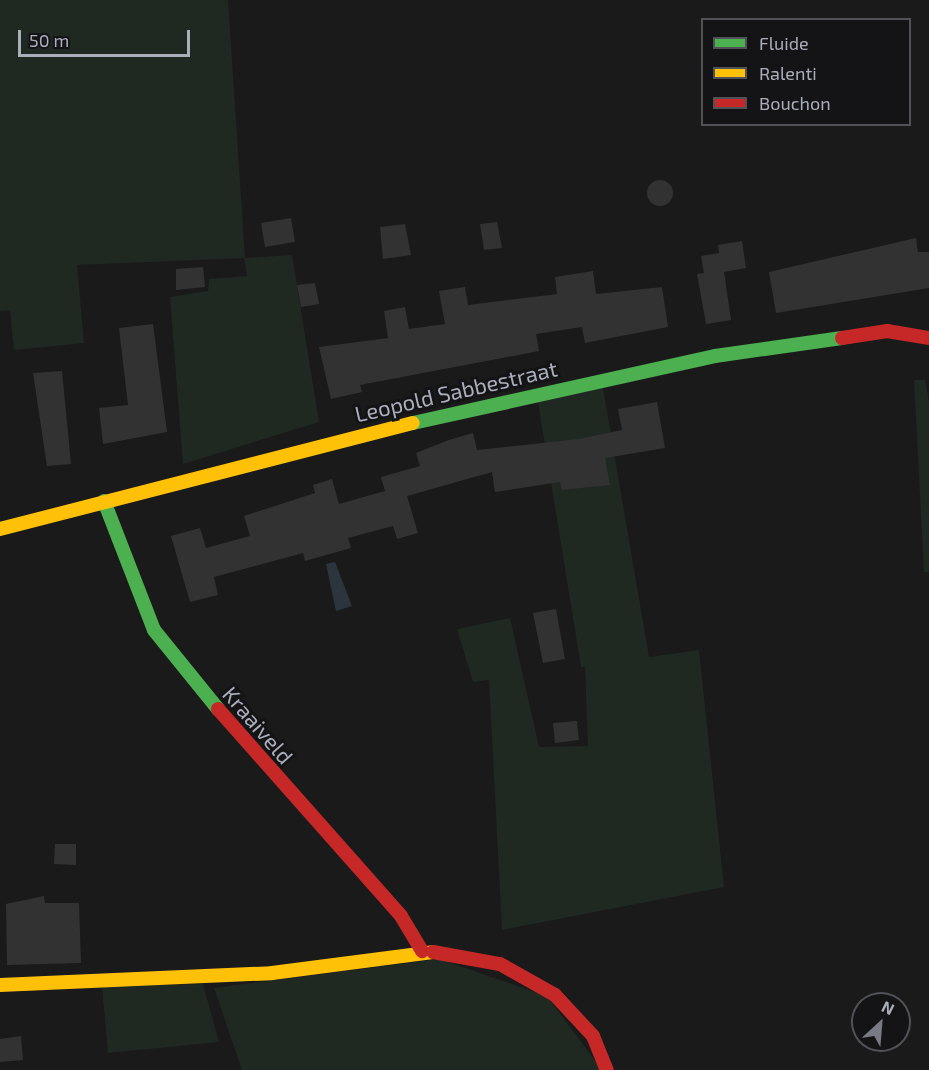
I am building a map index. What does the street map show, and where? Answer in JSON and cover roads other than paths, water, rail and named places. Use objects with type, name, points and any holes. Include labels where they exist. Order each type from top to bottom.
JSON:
[{"type":"street","name":"Leopold Sabbestraat","points":[[0,529],[531,393],[715,356],[887,332],[929,338]]},
{"type":"street","name":"Kraaiveld","points":[[104,501],[154,630],[176,661],[401,916],[422,951]]},
{"type":"street","points":[[0,985],[272,973],[422,951],[469,957],[529,977],[578,1015],[607,1070]]}]
